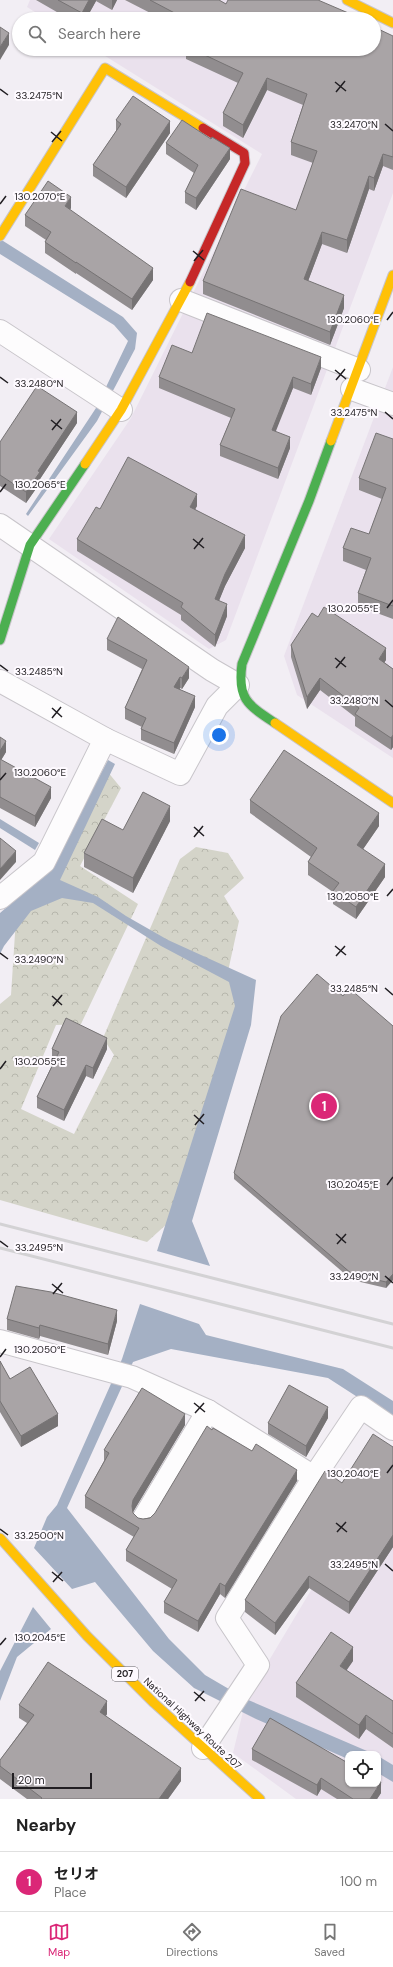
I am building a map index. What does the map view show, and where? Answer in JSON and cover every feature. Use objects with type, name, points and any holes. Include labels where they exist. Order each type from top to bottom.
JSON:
[{"type":"main road","points":[[347,0],[371,12]]},
{"type":"main road","points":[[381,17],[393,23]]},
{"type":"main road","points":[[0,640],[30,545],[120,410],[181,300],[245,163],[244,153],[105,68],[1,234]]},
{"type":"main road","points":[[393,275],[309,501],[242,664],[238,685],[245,699],[257,711],[393,803]]},
{"type":"main road","name":"National Highway Route 207","points":[[0,1538],[87,1636],[154,1703],[204,1748],[252,1797]]},
{"type":"street","points":[[181,300],[355,380],[393,404]]},
{"type":"street","points":[[0,331],[95,392],[120,410]]},
{"type":"street","points":[[0,525],[212,670],[238,685],[217,706],[180,774],[105,739],[0,681]]},
{"type":"street","points":[[0,898],[44,862],[105,739]]},
{"type":"street","points":[[0,1341],[132,1377],[208,1411],[314,1478]]},
{"type":"street","points":[[204,1748],[229,1707],[243,1689],[258,1665],[227,1618],[314,1478],[361,1407],[393,1429]]},
{"type":"street","points":[[144,1518],[208,1411]]},
{"type":"shaded area","points":[[30,0],[301,0],[326,12],[35,12],[27,7]]},
{"type":"shaded area","points":[[393,44],[393,193],[226,640],[209,649],[49,539],[131,418],[262,154],[105,56],[381,56],[381,47]]},
{"type":"shaded area","points":[[393,367],[393,758],[297,695],[284,656]]},
{"type":"shaded area","points":[[368,1495],[393,1511],[393,1799],[296,1799],[233,1753],[246,1699]]},
{"type":"green space","points":[[107,771],[121,788],[80,866],[138,904],[81,1024],[56,1025],[21,1109],[74,1134],[114,1055],[103,1038],[180,859],[196,847],[228,853],[244,878],[224,896],[239,921],[227,976],[244,1010],[169,1222],[147,1242],[0,1200],[0,1004],[11,995],[16,918]]},
{"type":"water","points":[[0,239],[123,317],[137,333],[135,349],[97,421],[28,516],[26,514],[96,408],[128,341],[114,325],[0,254]]},
{"type":"water","points":[[108,760],[115,764],[60,880],[98,897],[126,916],[168,940],[256,980],[251,1025],[192,1221],[210,1266],[157,1251],[235,1006],[229,982],[161,946],[93,903],[62,898],[31,911],[4,946],[0,954],[0,913],[34,884],[54,862]]},
{"type":"water","points":[[0,819],[39,843],[35,850],[0,828]]},
{"type":"water","points":[[140,1304],[199,1324],[206,1335],[343,1369],[393,1401],[393,1420],[328,1378],[171,1349],[133,1362],[67,1508],[169,1639],[205,1675],[246,1699],[367,1751],[345,1751],[345,1758],[256,1719],[194,1688],[153,1651],[95,1582],[72,1589],[34,1548],[47,1517],[57,1505],[122,1359]]},
{"type":"water","points":[[33,1607],[51,1629],[17,1657],[0,1701],[0,1671]]},
{"type":"water","points":[[381,1758],[393,1765],[393,1782],[381,1775]]},
{"type":"building","points":[[58,0],[89,0],[83,12]]},
{"type":"building","points":[[150,0],[219,0],[226,4],[228,0],[318,0],[346,12],[173,12]]},
{"type":"building","points":[[0,27],[9,33],[0,47]]},
{"type":"building","points":[[381,30],[393,36],[393,157],[383,154],[374,178],[369,176],[347,240],[322,232],[304,279],[344,295],[330,332],[203,281],[241,189],[296,210],[317,151],[291,142],[307,94],[267,78],[243,125],[223,113],[243,73],[207,56],[381,56]]},
{"type":"building","points":[[133,96],[170,121],[126,187],[93,165],[121,124],[116,120]]},
{"type":"building","points":[[182,120],[211,139],[212,137],[230,148],[196,198],[185,192],[198,165],[166,143]]},
{"type":"building","points":[[48,181],[71,197],[65,206],[153,268],[132,299],[45,242],[51,232],[25,215]]},
{"type":"building","points":[[207,313],[321,357],[311,384],[293,377],[272,430],[290,437],[278,468],[220,445],[235,409],[159,377],[172,345],[192,353]]},
{"type":"building","points":[[37,386],[77,412],[26,492],[0,475],[0,442]]},
{"type":"building","points":[[376,433],[393,439],[393,606],[358,593],[371,558],[343,548],[351,528],[369,534],[386,488],[359,478]]},
{"type":"building","points":[[128,457],[197,494],[190,507],[245,535],[225,574],[215,599],[227,604],[215,635],[181,607],[183,603],[77,539],[96,507],[100,509]]},
{"type":"building","points":[[324,607],[386,648],[379,659],[393,669],[393,735],[391,738],[355,714],[359,708],[320,678],[307,697],[291,645],[312,613],[318,617]]},
{"type":"building","points":[[118,617],[189,667],[174,687],[195,696],[174,743],[141,729],[146,718],[125,708],[147,660],[107,639]]},
{"type":"building","points":[[0,737],[6,741],[0,751]]},
{"type":"building","points":[[284,750],[379,813],[357,845],[385,864],[356,907],[333,891],[339,883],[308,862],[317,848],[250,800]]},
{"type":"building","points":[[0,759],[51,787],[35,816],[0,797]]},
{"type":"building","points":[[143,792],[170,806],[133,878],[84,853],[102,819],[123,830]]},
{"type":"building","points":[[0,838],[16,851],[0,869]]},
{"type":"building","points":[[317,974],[343,996],[349,988],[393,1026],[393,1274],[386,1282],[352,1274],[234,1173],[281,1016]]},
{"type":"building","points":[[66,1018],[107,1038],[93,1068],[86,1065],[64,1110],[37,1097],[59,1052],[52,1049]]},
{"type":"building","points":[[16,1286],[51,1292],[117,1310],[108,1344],[40,1325],[39,1328],[7,1319]]},
{"type":"building","points":[[0,1361],[10,1379],[30,1367],[58,1414],[21,1436],[0,1401]]},
{"type":"building","points":[[289,1385],[328,1407],[306,1446],[268,1423]]},
{"type":"building","points":[[142,1388],[185,1414],[133,1500],[133,1513],[138,1518],[150,1518],[155,1513],[207,1426],[252,1451],[256,1444],[297,1470],[225,1586],[220,1583],[198,1621],[164,1602],[177,1580],[126,1550],[139,1528],[85,1496],[109,1453],[104,1450]]},
{"type":"building","points":[[373,1434],[393,1447],[393,1535],[349,1602],[309,1576],[275,1623],[245,1600],[325,1471],[342,1483]]},
{"type":"building","points":[[331,1632],[353,1647],[340,1666],[393,1701],[393,1734],[366,1715],[359,1725],[296,1683]]},
{"type":"building","points":[[48,1662],[107,1701],[100,1712],[181,1768],[159,1799],[41,1799],[42,1798],[0,1766],[0,1760],[34,1715],[19,1705]]},
{"type":"building","points":[[270,1718],[345,1761],[345,1787],[378,1787],[370,1799],[353,1799],[321,1778],[317,1785],[252,1749]]},
{"type":"railway","points":[[0,1224],[393,1324]]},
{"type":"railway","points":[[0,1248],[393,1348]]},
{"type":"traffic: fast","points":[[275,723],[251,706],[246,700],[241,685],[242,664],[309,501],[331,441]]},
{"type":"traffic: fast","points":[[0,640],[30,545],[85,464]]},
{"type":"traffic: slow","points":[[347,0],[371,12]]},
{"type":"traffic: slow","points":[[381,17],[393,23]]},
{"type":"traffic: slow","points":[[0,236],[105,68],[203,128]]},
{"type":"traffic: slow","points":[[331,441],[393,275]]},
{"type":"traffic: slow","points":[[85,464],[121,410],[190,282]]},
{"type":"traffic: slow","points":[[275,723],[393,803]]},
{"type":"traffic: slow","points":[[0,1538],[87,1636],[154,1703],[260,1799]]},
{"type":"traffic: jam","points":[[190,282],[245,163],[244,153],[203,128]]},
{"type":"place","name":"セリオ","points":[[324,1106]]}]
